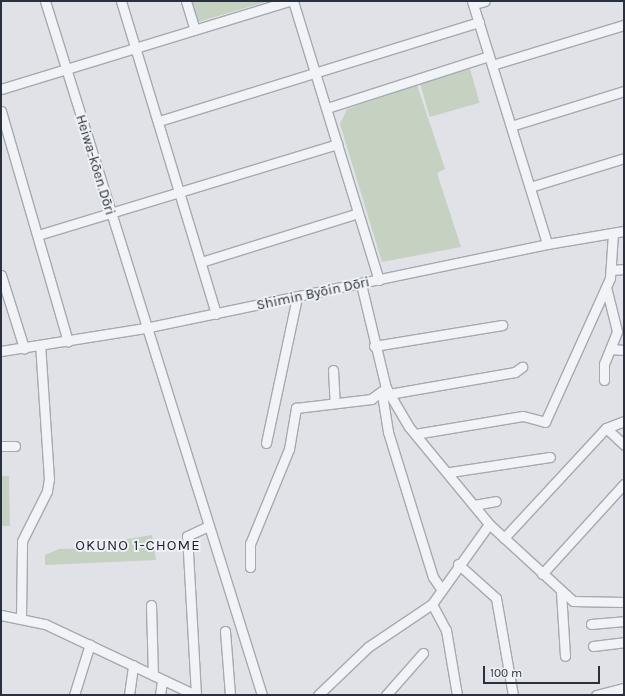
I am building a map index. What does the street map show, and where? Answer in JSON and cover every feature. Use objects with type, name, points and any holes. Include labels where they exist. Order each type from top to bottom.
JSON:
[{"type":"street","name":"Heiwa-kōen Dōri","points":[[45,1],[145,328],[262,695]]},
{"type":"street","points":[[121,1],[159,121],[216,314]]},
{"type":"street","points":[[186,1],[195,30]]},
{"type":"street","points":[[1,89],[289,1]]},
{"type":"street","points":[[293,1],[379,280]]},
{"type":"street","points":[[485,1],[473,3],[547,244]]},
{"type":"street","points":[[159,121],[479,22]]},
{"type":"street","points":[[492,65],[624,25]]},
{"type":"street","points":[[327,108],[489,56]]},
{"type":"street","points":[[511,126],[624,91]]},
{"type":"street","points":[[1,111],[68,341]]},
{"type":"street","points":[[38,235],[337,144]]},
{"type":"street","points":[[530,187],[624,158]]},
{"type":"street","points":[[201,262],[358,213]]},
{"type":"street","name":"Shimin Byōin Dōri","points":[[1,351],[145,328],[547,244],[624,231]]},
{"type":"street","points":[[415,434],[523,416],[545,422],[606,287],[612,270],[613,233]]},
{"type":"street","points":[[612,270],[624,269]]},
{"type":"street","points":[[1,275],[24,348]]},
{"type":"street","points":[[361,284],[385,392],[388,432],[433,577],[441,589]]},
{"type":"street","points":[[604,380],[604,364],[617,331],[606,287]]},
{"type":"street","points":[[266,443],[297,297]]},
{"type":"street","points":[[374,346],[502,325]]},
{"type":"street","points":[[21,616],[22,541],[47,491],[49,479],[40,345]]},
{"type":"street","points":[[610,349],[624,350]]},
{"type":"street","points":[[250,567],[250,544],[289,449],[296,408],[335,402],[371,399],[385,392],[515,372],[522,367]]},
{"type":"street","points":[[333,370],[335,402]]},
{"type":"street","points":[[385,392],[415,434],[450,472],[489,524],[561,592],[582,603],[624,602]]},
{"type":"street","points":[[504,538],[606,428],[624,421]]},
{"type":"street","points":[[606,428],[624,445]]},
{"type":"street","points":[[1,446],[15,446]]},
{"type":"street","points":[[450,472],[550,456]]},
{"type":"street","points":[[542,574],[624,484]]},
{"type":"street","points":[[474,505],[496,502]]},
{"type":"street","points":[[318,695],[368,647],[432,604],[458,564],[489,524]]},
{"type":"street","points":[[1,615],[21,616],[90,644],[162,680],[196,695],[187,536],[208,526]]},
{"type":"street","points":[[458,564],[496,598],[513,695]]},
{"type":"street","points":[[561,592],[565,656]]},
{"type":"street","points":[[432,604],[446,630],[457,695]]},
{"type":"street","points":[[151,605],[153,675]]},
{"type":"street","points":[[591,624],[624,621]]},
{"type":"street","points":[[225,631],[230,695]]},
{"type":"street","points":[[593,646],[624,642]]},
{"type":"street","points":[[75,695],[90,644]]},
{"type":"street","points":[[386,695],[423,653]]},
{"type":"street","points":[[129,695],[133,665]]},
{"type":"street","points":[[160,695],[162,680]]},
{"type":"street","points":[[596,695],[624,688]]},
{"type":"green space","points":[[189,1],[269,1],[198,22]]},
{"type":"green space","points":[[470,69],[480,103],[430,117],[420,83]]},
{"type":"green space","points":[[417,85],[445,169],[437,173],[461,247],[382,262],[340,124],[347,109]]},
{"type":"green space","points":[[1,476],[9,476],[10,526],[2,526]]},
{"type":"green space","points":[[152,535],[156,560],[45,565],[45,555],[59,549],[101,548],[115,541]]},
{"type":"district","name":"OKUNO 1-CHOME","points":[[138,546]]}]
